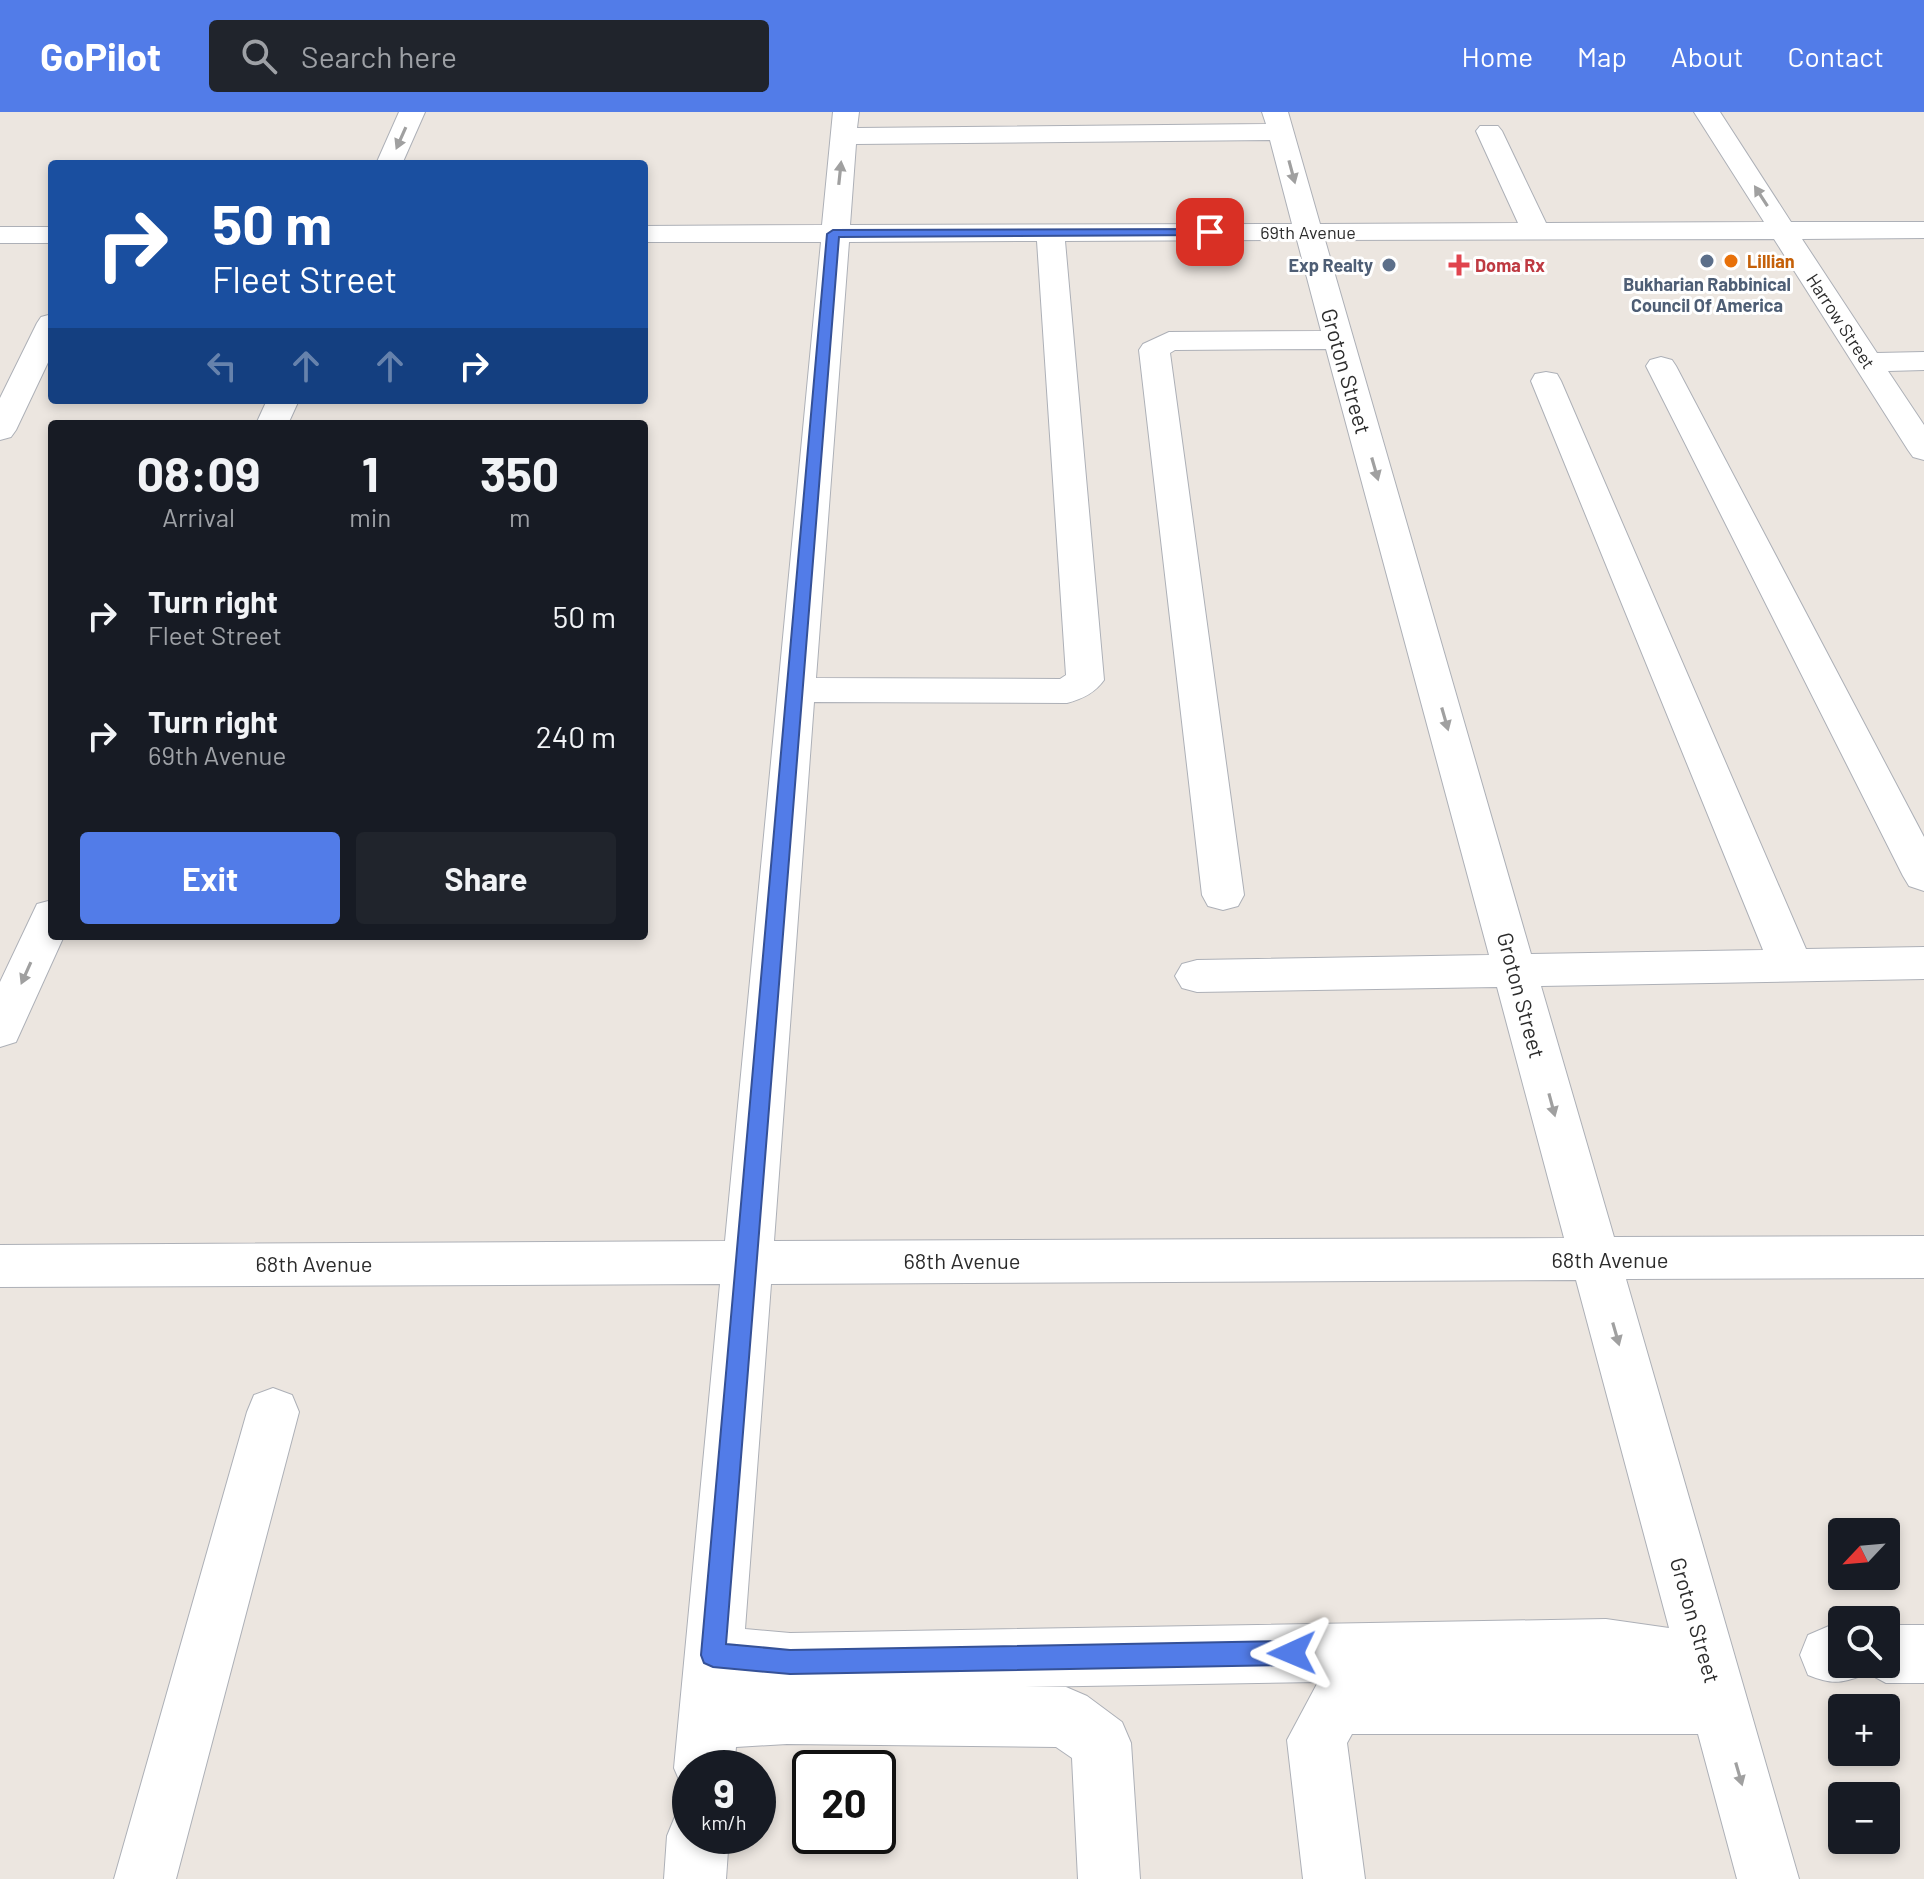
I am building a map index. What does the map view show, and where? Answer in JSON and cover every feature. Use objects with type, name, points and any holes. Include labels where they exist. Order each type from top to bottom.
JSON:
[{"type":"street","points":[[391,160],[412,112]]},
{"type":"street","name":"Harrow Street","points":[[1707,112],[1924,450]]},
{"type":"street","points":[[1109,1879],[1101,1743],[1066,1717],[787,1714],[706,1744],[833,234],[845,124],[1278,122]]},
{"type":"street","name":"Groton Street","points":[[1278,122],[1768,1879]]},
{"type":"street","points":[[1489,131],[1536,231]]},
{"type":"street","name":"69th Avenue","points":[[648,234],[1924,230]]},
{"type":"street","points":[[795,690],[1067,691],[1085,680],[1050,233]]},
{"type":"street","points":[[0,235],[48,235]]},
{"type":"street","points":[[0,430],[48,331]]},
{"type":"street","points":[[1223,895],[1154,350],[1169,341],[1339,340]]},
{"type":"street","points":[[1867,362],[1924,361]]},
{"type":"street","points":[[1661,366],[1924,876]]},
{"type":"street","points":[[1546,381],[1791,965]]},
{"type":"street","points":[[0,1030],[48,924]]},
{"type":"street","points":[[1197,976],[1924,963]]},
{"type":"street","name":"68th Avenue","points":[[0,1266],[1924,1257]]},
{"type":"street","points":[[145,1879],[273,1412]]},
{"type":"street","points":[[713,1655],[790,1662],[1606,1648],[1714,1683]]},
{"type":"street","points":[[1900,1654],[1924,1654]]},
{"type":"street","points":[[1334,1879],[1317,1740],[1336,1704],[1714,1683]]},
{"type":"street","points":[[695,1879],[697,1854]]},
{"type":"place","name":"Bukharian Rabbinical Council Of America","points":[[1707,261]]},
{"type":"place","name":"Lillian","points":[[1731,261]]},
{"type":"place","name":"Exp Realty","points":[[1389,265]]},
{"type":"place","name":"Doma Rx","points":[[1459,265]]},
{"type":"route","points":[[1210,232],[833,234],[713,1655],[790,1662],[1292,1653]]}]
